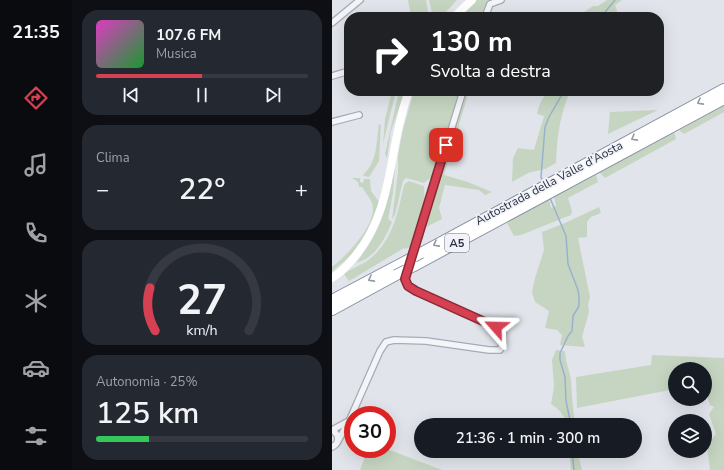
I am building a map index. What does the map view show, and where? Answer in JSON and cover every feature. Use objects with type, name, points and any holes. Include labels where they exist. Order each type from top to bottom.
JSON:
[{"type":"highway","name":"Autostrada della Valle d'Aosta","points":[[332,310],[396,275],[421,253],[548,190],[673,121],[724,89]]},
{"type":"highway","name":"Autostrada della Valle d'Aosta","points":[[673,121],[724,99]]},
{"type":"highway","name":"Autostrada della Valle d'Aosta","points":[[332,300],[410,263],[501,214]]},
{"type":"main road","points":[[459,12],[472,0]]},
{"type":"main road","points":[[332,278],[349,264],[366,243],[375,228],[383,206],[398,129],[408,96]]},
{"type":"street","points":[[345,12],[360,0]]},
{"type":"street","points":[[488,12],[490,4],[501,0]]},
{"type":"street","points":[[332,23],[344,13]]},
{"type":"street","points":[[332,76],[344,72]]},
{"type":"street","points":[[356,406],[380,351],[386,342],[394,340],[426,341],[500,350],[503,342],[503,333],[496,327],[416,291],[408,286],[405,279],[460,96]]},
{"type":"street","points":[[332,122],[359,115]]},
{"type":"street","points":[[334,446],[336,433],[332,430],[344,424]]},
{"type":"street","points":[[334,446],[344,429]]},
{"type":"green space","points":[[408,0],[426,0],[428,12],[410,12]]},
{"type":"green space","points":[[429,0],[457,0],[446,12],[432,12]]},
{"type":"green space","points":[[475,0],[490,0],[484,7],[483,12],[463,12]]},
{"type":"green space","points":[[607,0],[622,0],[615,5],[617,12],[584,12],[593,6],[598,6]]},
{"type":"green space","points":[[391,96],[395,96],[383,144],[385,119]]},
{"type":"green space","points":[[398,96],[403,96],[391,131],[387,158],[385,154]]},
{"type":"green space","points":[[413,96],[457,96],[432,177],[424,183],[406,178],[403,181],[395,215],[392,219],[398,172],[398,156],[402,133]]},
{"type":"green space","points":[[465,96],[468,96],[444,175],[468,182],[492,192],[485,195],[479,190],[445,185],[439,208],[442,219],[426,227]]},
{"type":"green space","points":[[545,96],[568,96],[560,126],[556,163],[545,169],[528,173],[512,182],[513,158],[518,148],[534,150],[544,116],[537,114]]},
{"type":"green space","points":[[724,105],[724,112],[684,134],[679,130]]},
{"type":"green space","points":[[658,110],[608,134],[610,112]]},
{"type":"green space","points":[[379,124],[381,125],[379,161],[369,177],[364,176],[363,175],[368,170],[374,158]]},
{"type":"green space","points":[[674,132],[676,139],[605,178],[599,172]]},
{"type":"green space","points":[[395,166],[393,193],[388,219],[392,222],[383,241],[374,252],[369,257],[356,263],[372,240],[378,228],[386,206]]},
{"type":"green space","points":[[596,175],[598,182],[568,198],[572,211],[571,215],[521,235],[514,236],[507,223],[549,199],[551,208],[556,206],[554,197]]},
{"type":"green space","points":[[352,178],[360,178],[360,182],[363,183],[364,179],[370,179],[371,191],[379,202],[362,241],[349,257],[332,271],[332,267],[353,247],[360,238],[371,220],[373,211],[372,203],[369,197],[362,187],[359,187],[358,182]]},
{"type":"green space","points":[[409,181],[424,186],[425,204],[410,247],[404,248],[349,281],[344,274],[371,258],[390,234],[404,185]]},
{"type":"green space","points":[[599,207],[601,213],[591,217],[587,222],[587,237],[578,238],[590,297],[588,305],[589,312],[582,337],[585,347],[560,345],[562,335],[557,330],[545,328],[549,311],[535,302],[532,292],[544,250],[542,232]]},
{"type":"green space","points":[[556,350],[565,351],[571,381],[574,418],[564,418],[557,408],[551,404],[554,387],[552,360]]},
{"type":"green space","points":[[652,355],[724,358],[724,470],[710,470],[709,458],[712,458],[712,439],[716,434],[712,423],[712,414],[709,414],[714,407],[712,406],[712,362],[668,362],[668,390],[577,408],[576,377],[651,365]]},
{"type":"green space","points":[[396,452],[442,470],[360,470],[365,458],[396,458]]},
{"type":"green space","points":[[570,458],[579,458],[582,470],[571,470]]},
{"type":"waterway","points":[[605,12],[615,0]]},
{"type":"waterway","points":[[543,182],[541,177],[545,127],[561,96]]},
{"type":"waterway","points":[[550,198],[566,236],[568,264],[578,290],[579,297],[579,306],[573,316],[572,331],[560,353],[560,360],[565,377],[566,401],[570,418]]},
{"type":"waterway","points":[[573,458],[574,470]]},
{"type":"route","points":[[446,145],[405,279],[408,286],[416,291],[496,327]]}]
